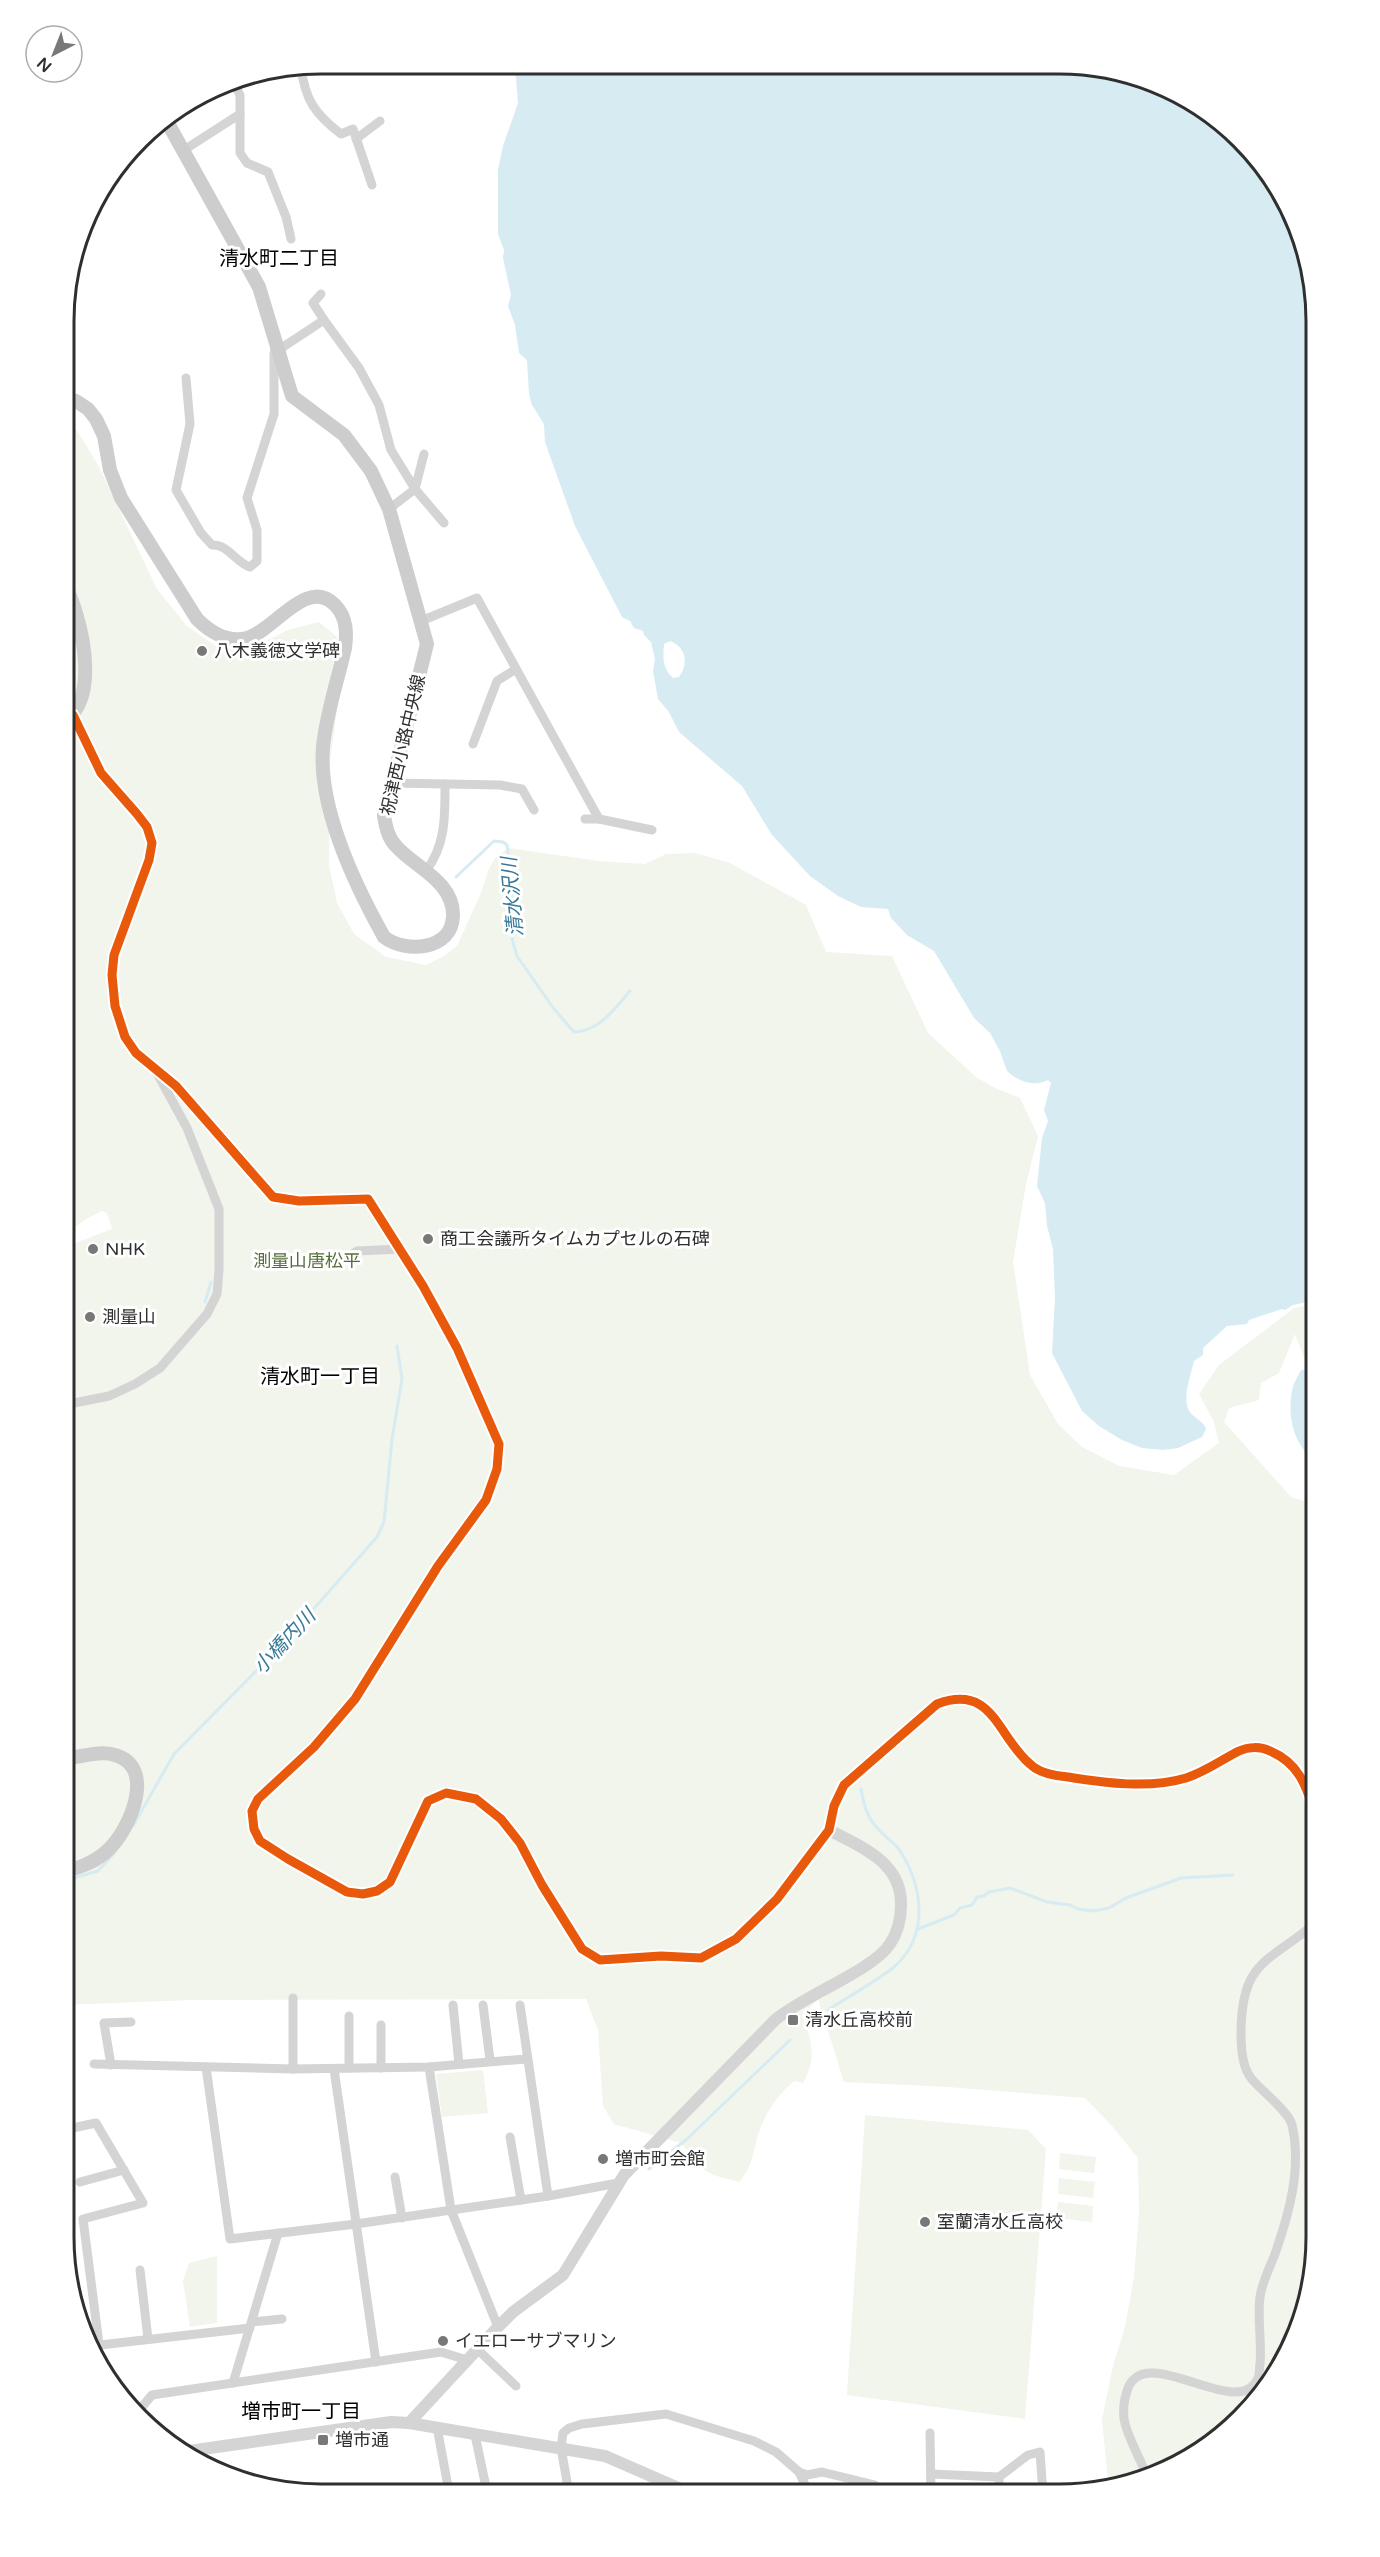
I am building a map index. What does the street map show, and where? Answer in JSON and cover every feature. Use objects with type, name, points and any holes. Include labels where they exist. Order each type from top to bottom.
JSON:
[{"type":"main road","name":"祝津西小路中央線","points":[[74,400],[96,419],[104,436],[110,470],[121,498],[197,619],[205,627],[225,637],[247,638],[265,629],[290,608],[309,597],[327,598],[342,613],[347,634],[345,648],[323,746],[323,785],[333,826],[384,938],[394,945],[409,948],[424,948],[436,942],[450,926],[453,917],[452,907],[443,887],[395,846],[386,830],[384,816],[427,644],[389,509],[371,471],[344,435],[292,396],[259,287],[169,125]]},
{"type":"main road","points":[[74,608],[84,652],[84,687],[80,703],[74,711]]},
{"type":"main road","points":[[74,1757],[114,1755],[129,1763],[136,1775],[138,1785],[133,1807],[122,1833],[96,1860],[74,1868]]},
{"type":"street","points":[[302,74],[304,90],[319,117],[340,135],[353,129],[372,184]]},
{"type":"street","points":[[237,88],[240,95],[240,153],[247,164],[268,172],[286,217],[291,239]]},
{"type":"street","points":[[184,150],[240,114]]},
{"type":"street","points":[[356,139],[380,121]]},
{"type":"street","points":[[321,294],[313,303],[358,368],[379,405],[391,450],[415,489],[444,523]]},
{"type":"street","points":[[186,378],[190,424],[176,490],[201,533],[212,545],[225,548],[242,564],[250,567],[257,561],[257,530],[247,498],[274,414],[276,345],[283,347],[324,320]]},
{"type":"street","points":[[389,509],[415,489],[424,454]]},
{"type":"street","points":[[421,621],[477,598],[599,819]]},
{"type":"street","points":[[473,744],[496,681],[516,669]]},
{"type":"street","points":[[74,726],[101,773],[147,827],[152,843],[149,860],[114,955],[112,975],[115,1006],[125,1037],[136,1053],[176,1086],[273,1197],[299,1201],[368,1199],[400,1248],[457,1348],[499,1444],[497,1469],[486,1500],[438,1566],[355,1699],[314,1747],[258,1799],[252,1811],[254,1828],[260,1840],[288,1859],[347,1892],[370,1893],[390,1882],[428,1801],[446,1793],[476,1799],[501,1819],[520,1843],[542,1885],[582,1949],[600,1960],[616,1961],[661,1956],[701,1958],[736,1939],[777,1899],[829,1830],[834,1806],[844,1785],[937,1704],[953,1699],[969,1699],[981,1706],[1032,1766],[1067,1777],[1119,1783],[1156,1783],[1186,1778],[1240,1750],[1251,1747],[1280,1755],[1293,1765],[1306,1790]]},
{"type":"street","points":[[392,783],[500,785],[522,789],[534,810]]},
{"type":"street","points":[[426,871],[437,857],[445,824],[444,784]]},
{"type":"street","points":[[585,819],[599,819],[652,830]]},
{"type":"street","points":[[74,1404],[109,1396],[135,1384],[160,1368],[207,1314],[217,1294],[219,1209],[187,1128],[154,1069]]},
{"type":"street","points":[[337,1264],[357,1251],[400,1248]]},
{"type":"street","points":[[410,2423],[513,2312],[563,2275],[618,2183],[775,2020],[789,2008],[868,1965],[889,1946],[898,1930],[901,1917],[901,1900],[894,1876],[875,1855],[829,1830]]},
{"type":"street","points":[[1144,2468],[1125,2422],[1123,2403],[1131,2382],[1143,2374],[1165,2374],[1235,2393],[1251,2388],[1259,2377],[1262,2345],[1259,2297],[1281,2235],[1292,2194],[1295,2148],[1291,2122],[1248,2075],[1241,2037],[1242,2008],[1245,1988],[1255,1971],[1273,1954],[1306,1930]]},
{"type":"street","points":[[293,1998],[293,2069]]},
{"type":"street","points":[[483,2005],[490,2060]]},
{"type":"street","points":[[520,2005],[526,2059],[548,2196]]},
{"type":"street","points":[[453,2006],[459,2064]]},
{"type":"street","points":[[349,2016],[349,2068]]},
{"type":"street","points":[[111,2065],[104,2023],[131,2022]]},
{"type":"street","points":[[381,2025],[381,2068]]},
{"type":"street","points":[[94,2064],[333,2069],[429,2067],[490,2060],[526,2059]]},
{"type":"street","points":[[206,2067],[230,2239],[402,2218],[618,2183]]},
{"type":"street","points":[[429,2067],[451,2210],[498,2327]]},
{"type":"street","points":[[333,2069],[376,2362]]},
{"type":"street","points":[[74,2128],[96,2123],[142,2203],[83,2219],[94,2335]]},
{"type":"street","points":[[510,2137],[521,2200]]},
{"type":"street","points":[[80,2181],[124,2170]]},
{"type":"street","points":[[395,2177],[402,2218]]},
{"type":"street","points":[[233,2383],[278,2233]]},
{"type":"street","points":[[140,2270],[148,2339]]},
{"type":"street","points":[[98,2345],[282,2319]]},
{"type":"street","points":[[477,2349],[516,2386]]},
{"type":"street","points":[[142,2407],[152,2395],[441,2352],[467,2360]]},
{"type":"street","points":[[568,2484],[561,2448],[563,2433],[569,2428],[582,2424],[666,2414],[754,2441],[776,2452],[799,2472],[807,2475],[822,2472],[871,2484]]},
{"type":"street","points":[[197,2450],[392,2422],[410,2423],[605,2456],[669,2484]]},
{"type":"street","points":[[437,2427],[448,2484]]},
{"type":"street","points":[[930,2433],[931,2484]]},
{"type":"street","points":[[475,2435],[485,2484]]},
{"type":"street","points":[[931,2474],[999,2476],[1028,2455],[1040,2452],[1042,2484]]},
{"type":"street","points":[[799,2472],[805,2484]]},
{"type":"street","points":[[999,2476],[999,2484]]},
{"type":"green space","name":"測量山唐松平","points":[[74,426],[98,465],[157,589],[186,625],[221,650],[248,650],[288,630],[319,622],[337,637],[342,673],[329,769],[329,865],[337,903],[354,934],[386,957],[426,965],[457,946],[481,893],[488,871],[495,858],[508,848],[599,861],[645,864],[666,854],[695,853],[730,863],[806,905],[826,952],[892,956],[928,1033],[976,1077],[1020,1098],[1038,1136],[1026,1184],[1013,1262],[1030,1375],[1058,1424],[1082,1447],[1119,1466],[1174,1475],[1219,1443],[1214,1422],[1199,1394],[1219,1365],[1294,1308],[1306,1305],[1306,1357],[1304,1357],[1295,1334],[1279,1373],[1261,1383],[1259,1400],[1229,1408],[1224,1422],[1291,1497],[1306,1502],[1306,2253],[1302,2285],[1288,2331],[1265,2374],[1234,2411],[1197,2442],[1154,2465],[1108,2479],[1102,2420],[1113,2366],[1125,2327],[1134,2277],[1139,2212],[1138,2158],[1085,2098],[948,2087],[844,2082],[818,1999],[802,2015],[812,2049],[807,2074],[803,2083],[794,2081],[772,2105],[764,2119],[749,2165],[739,2182],[713,2175],[703,2169],[681,2143],[614,2124],[603,2106],[598,2030],[586,1999],[190,2000],[74,2005],[74,1244],[112,1229],[107,1213],[102,1211],[74,1228]]},
{"type":"green space","points":[[483,2070],[488,2113],[442,2117],[436,2074]]},
{"type":"green space","points":[[865,2115],[1028,2130],[1046,2149],[1025,2419],[847,2395]]},
{"type":"green space","points":[[1060,2153],[1096,2157],[1094,2173],[1059,2169]]},
{"type":"green space","points":[[1059,2178],[1095,2182],[1093,2198],[1058,2194]]},
{"type":"green space","points":[[1058,2202],[1093,2206],[1092,2222],[1056,2218]]},
{"type":"green space","points":[[217,2256],[217,2323],[190,2327],[183,2281],[189,2263]]},
{"type":"shaded area","points":[[514,74],[1076,74],[1108,78],[1154,92],[1210,124],[1256,170],[1281,211],[1298,256],[1306,304],[1306,1302],[1249,1320],[1247,1324],[1227,1326],[1203,1348],[1203,1355],[1194,1361],[1186,1401],[1190,1412],[1205,1426],[1202,1437],[1178,1448],[1163,1450],[1142,1448],[1122,1440],[1099,1426],[1082,1411],[1052,1353],[1055,1298],[1053,1249],[1047,1226],[1045,1203],[1037,1186],[1042,1138],[1048,1121],[1044,1110],[1051,1083],[1048,1080],[1037,1083],[1026,1082],[1007,1071],[990,1033],[974,1018],[934,951],[907,935],[891,918],[888,909],[861,907],[838,896],[810,876],[772,835],[742,786],[679,732],[669,712],[658,699],[653,671],[655,659],[651,642],[643,631],[634,628],[630,621],[622,617],[575,526],[545,442],[544,424],[532,405],[527,360],[519,353],[515,325],[508,306],[511,295],[503,258],[504,250],[498,234],[498,170],[503,146],[518,103]],"holes":[[[670,641],[683,651],[684,666],[679,677],[673,678],[665,666],[664,644]]]},
{"type":"shaded area","points":[[1301,1370],[1306,1370],[1306,1452],[1298,1440],[1292,1421],[1291,1401],[1294,1383]]},
{"type":"waterway","name":"清水沢川","points":[[456,877],[494,841],[507,845],[511,874],[512,939],[517,956],[554,1009],[574,1032],[591,1028],[606,1018],[630,991]]},
{"type":"waterway","points":[[205,1302],[211,1282]]},
{"type":"waterway","name":"小橋内川","points":[[133,1826],[174,1754],[282,1645],[377,1537],[384,1522],[392,1439],[402,1379],[397,1346]]},
{"type":"waterway","points":[[828,2010],[894,1967],[906,1954],[918,1925],[917,1894],[907,1863],[899,1849],[870,1818],[861,1789]]},
{"type":"waterway","name":"小橋内川","points":[[74,1878],[98,1871],[116,1851]]},
{"type":"waterway","points":[[918,1929],[954,1915],[960,1908],[972,1905],[977,1897],[1010,1888],[1047,1902],[1093,1911],[1109,1908],[1126,1898],[1181,1878],[1233,1875]]},
{"type":"waterway","points":[[649,2169],[687,2139],[790,2040]]},
{"type":"cycle path","points":[[74,717],[101,773],[147,827],[152,843],[149,860],[114,955],[112,975],[115,1006],[125,1037],[136,1053],[176,1086],[273,1197],[299,1201],[368,1199],[423,1286],[457,1348],[499,1444],[497,1469],[486,1500],[438,1566],[355,1699],[314,1747],[258,1799],[252,1811],[254,1829],[260,1841],[347,1892],[363,1894],[377,1891],[390,1882],[428,1801],[446,1793],[476,1799],[501,1819],[520,1843],[542,1885],[582,1949],[600,1960],[661,1956],[701,1958],[736,1939],[777,1899],[829,1830],[834,1806],[844,1785],[937,1704],[956,1699],[971,1701],[982,1706],[1030,1764],[1043,1772],[1058,1776],[1112,1783],[1142,1784],[1172,1781],[1193,1775],[1232,1754],[1262,1748],[1281,1756],[1289,1763],[1296,1770],[1306,1788]]},
{"type":"place","name":"八木義徳文学碑","points":[[202,651]]},
{"type":"place","name":"商工会議所タイムカプセルの石碑","points":[[428,1239]]},
{"type":"place","name":"NHK","points":[[93,1249]]},
{"type":"place","name":"測量山","points":[[90,1317]]},
{"type":"place","name":"清水丘高校前","points":[[793,2020]]},
{"type":"place","name":"増市町会館","points":[[603,2159]]},
{"type":"place","name":"室蘭清水丘高校","points":[[925,2222]]},
{"type":"place","name":"イエローサブマリン","points":[[443,2341]]},
{"type":"place","name":"増市通","points":[[323,2440]]},
{"type":"district","name":"清水町二丁目","points":[[279,258]]},
{"type":"district","name":"清水町一丁目","points":[[320,1376]]},
{"type":"district","name":"増市町一丁目","points":[[301,2411]]}]
